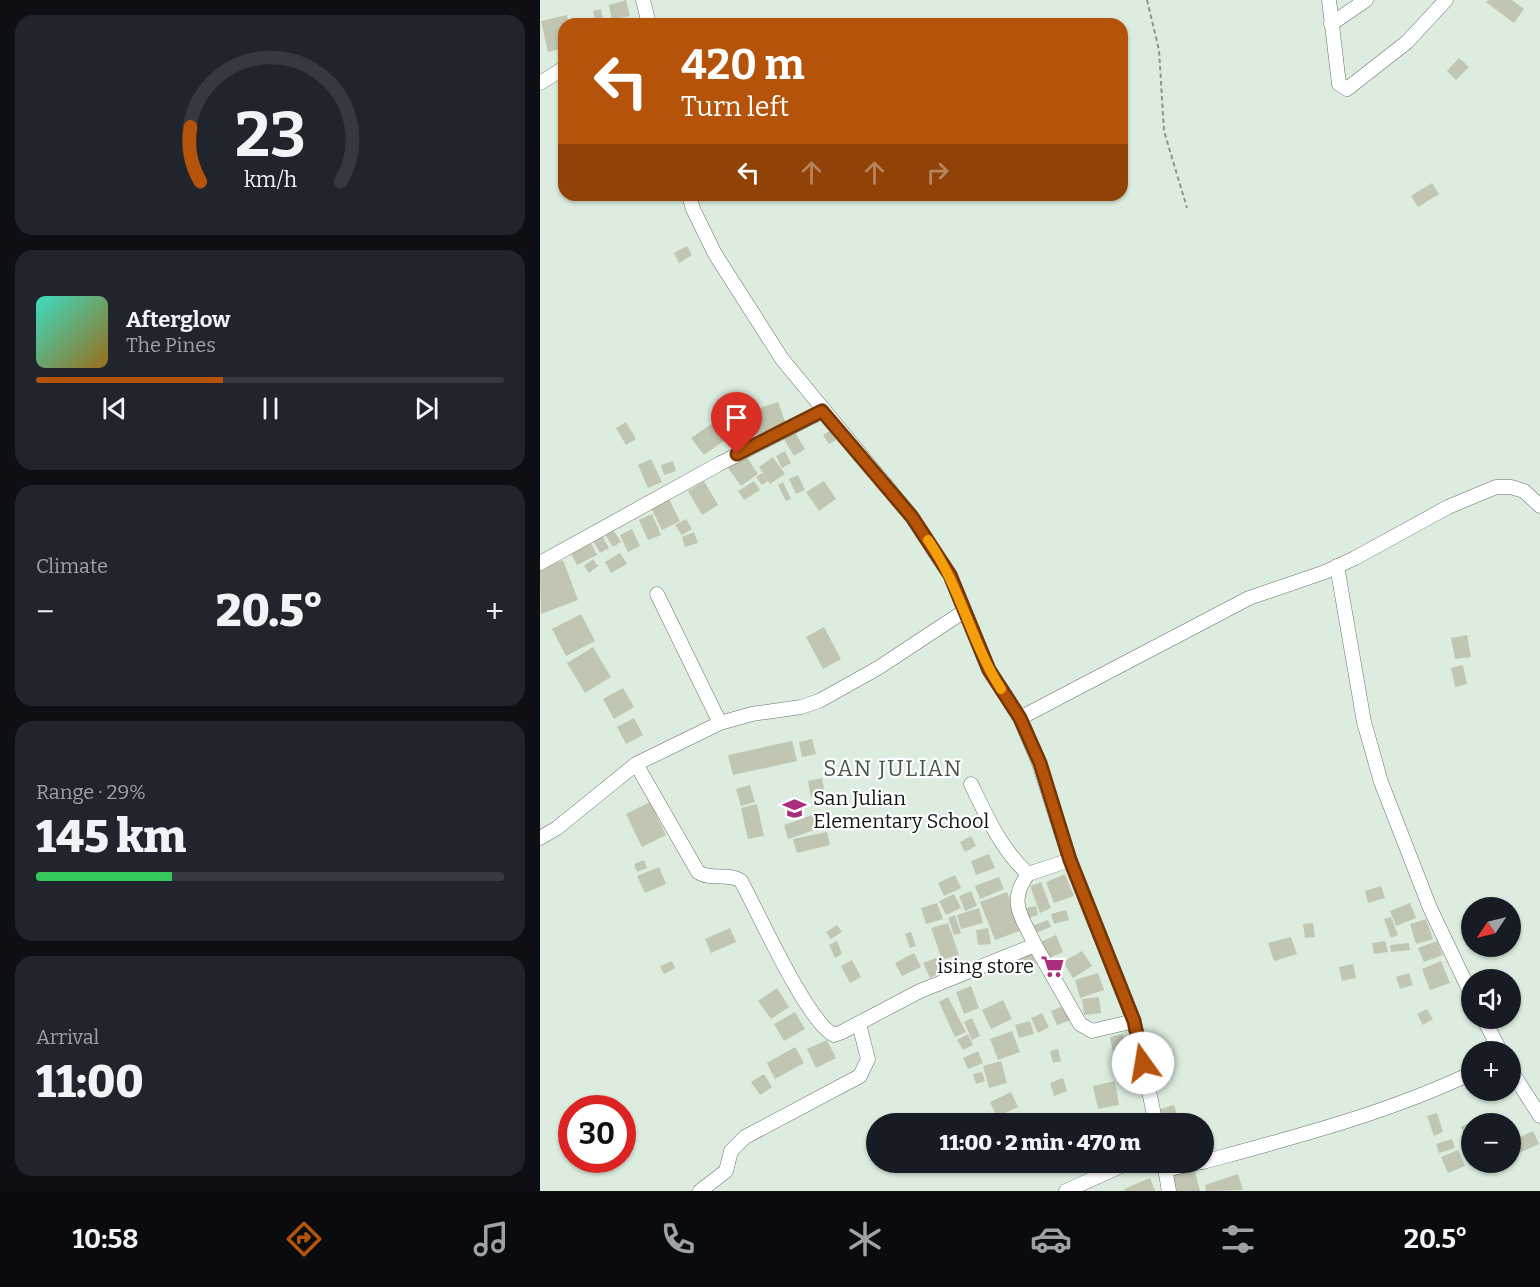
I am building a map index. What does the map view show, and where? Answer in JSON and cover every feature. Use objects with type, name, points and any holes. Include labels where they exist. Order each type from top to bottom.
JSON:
[{"type":"street","points":[[643,0],[648,18]]},
{"type":"street","points":[[1329,0],[1330,24],[1339,84],[1347,89],[1407,42],[1446,0]]},
{"type":"street","points":[[1330,24],[1366,0]]},
{"type":"street","points":[[540,83],[558,72]]},
{"type":"street","points":[[691,201],[715,254],[782,359],[822,411],[912,517],[950,575],[963,612],[989,670],[1020,718],[1040,763],[1070,860],[1134,1021],[1154,1113]]},
{"type":"street","points":[[540,563],[719,464],[822,411]]},
{"type":"street","points":[[1020,718],[1249,598],[1337,566],[1448,507],[1496,487],[1512,487],[1524,491],[1540,506]]},
{"type":"street","points":[[1337,566],[1364,722],[1381,782],[1430,909],[1461,973]]},
{"type":"street","points":[[657,594],[720,723]]},
{"type":"street","points":[[540,838],[557,828],[636,764],[720,723],[752,714],[801,707],[819,701],[878,668],[963,612]]},
{"type":"street","points":[[636,764],[698,872],[709,877],[735,877],[741,881],[808,1007],[827,1031],[834,1035],[920,991],[1035,945]]},
{"type":"street","points":[[971,784],[999,839],[1012,859],[1028,874]]},
{"type":"street","points":[[1070,860],[1028,874],[1021,883],[1016,901],[1035,945],[1080,1024],[1086,1030],[1098,1030],[1134,1021]]},
{"type":"street","points":[[700,1191],[726,1172],[731,1152],[745,1137],[860,1076],[868,1059],[859,1024]]},
{"type":"street","points":[[1214,1159],[1369,1115],[1430,1093],[1461,1078]]},
{"type":"street","points":[[1521,1086],[1540,1116]]},
{"type":"street","points":[[1066,1191],[1106,1173]]},
{"type":"street","points":[[1166,1173],[1169,1191]]},
{"type":"path","points":[[1147,0],[1159,50],[1164,131],[1187,208]]},
{"type":"building","points":[[626,0],[630,16],[612,18],[609,5]]},
{"type":"building","points":[[1488,0],[1512,0],[1524,9],[1514,23],[1486,2]]},
{"type":"building","points":[[601,9],[603,18],[595,18],[593,11]]},
{"type":"building","points":[[567,15],[568,18],[558,18],[558,50],[548,52],[541,21]]},
{"type":"building","points":[[1459,58],[1469,67],[1456,80],[1447,71]]},
{"type":"building","points":[[1432,183],[1439,194],[1418,207],[1411,196]]},
{"type":"building","points":[[687,246],[692,255],[679,263],[674,253]]},
{"type":"building","points":[[778,402],[786,424],[753,436],[745,413]]},
{"type":"building","points":[[626,422],[636,439],[626,445],[616,428]]},
{"type":"building","points":[[713,423],[725,440],[704,455],[691,438]]},
{"type":"building","points":[[793,429],[805,449],[794,456],[782,436]]},
{"type":"building","points":[[830,431],[836,440],[829,444],[823,435]]},
{"type":"building","points":[[785,451],[791,463],[782,468],[776,456]]},
{"type":"building","points":[[746,456],[758,474],[741,486],[728,468]]},
{"type":"building","points":[[773,457],[785,474],[770,484],[759,467]]},
{"type":"building","points":[[651,459],[662,482],[648,488],[638,465]]},
{"type":"building","points":[[673,461],[676,471],[664,475],[661,465]]},
{"type":"building","points":[[762,473],[768,481],[762,485],[756,477]]},
{"type":"building","points":[[798,475],[805,490],[796,494],[789,479]]},
{"type":"building","points":[[704,481],[718,505],[702,515],[688,491]]},
{"type":"building","points":[[754,481],[760,490],[744,500],[738,491]]},
{"type":"building","points":[[824,481],[836,499],[819,511],[806,492]]},
{"type":"building","points":[[783,482],[791,499],[786,501],[778,485]]},
{"type":"building","points":[[668,497],[680,521],[662,530],[650,506]]},
{"type":"building","points":[[652,514],[661,535],[648,540],[639,520]]},
{"type":"building","points":[[686,519],[692,529],[682,535],[675,525]]},
{"type":"building","points":[[612,528],[621,542],[613,547],[604,533]]},
{"type":"building","points":[[632,529],[640,546],[628,552],[620,535]]},
{"type":"building","points":[[600,532],[609,548],[600,553],[591,537]]},
{"type":"building","points":[[694,532],[698,543],[685,547],[682,537]]},
{"type":"building","points":[[589,539],[597,555],[577,565],[569,550]]},
{"type":"building","points":[[620,553],[627,564],[611,573],[605,562]]},
{"type":"building","points":[[593,559],[598,566],[589,573],[584,566]]},
{"type":"building","points":[[563,560],[578,600],[541,614],[540,569]]},
{"type":"building","points":[[581,614],[595,641],[566,656],[552,629]]},
{"type":"building","points":[[824,627],[841,659],[823,669],[806,637]]},
{"type":"building","points":[[1467,635],[1471,657],[1455,659],[1451,638]]},
{"type":"building","points":[[593,647],[611,677],[585,693],[567,663]]},
{"type":"building","points":[[1463,665],[1467,684],[1455,687],[1451,668]]},
{"type":"building","points":[[623,688],[634,707],[614,719],[603,699]]},
{"type":"building","points":[[634,718],[643,735],[626,744],[617,727]]},
{"type":"building","points":[[812,739],[816,754],[802,757],[799,742]]},
{"type":"building","points":[[792,741],[797,761],[733,775],[728,755]]},
{"type":"building","points":[[822,778],[825,794],[811,797],[808,781]]},
{"type":"building","points":[[750,785],[755,802],[741,806],[736,789]]},
{"type":"building","points":[[650,802],[666,835],[642,847],[626,814]]},
{"type":"building","points":[[757,804],[764,836],[748,839],[741,808]]},
{"type":"building","points":[[815,814],[820,828],[788,839],[784,825]]},
{"type":"building","points":[[827,832],[830,845],[797,853],[793,839]]},
{"type":"building","points":[[971,836],[976,846],[965,852],[960,842]]},
{"type":"building","points":[[989,854],[995,868],[976,875],[971,861]]},
{"type":"building","points":[[644,860],[647,868],[637,872],[634,864]]},
{"type":"building","points":[[659,867],[666,884],[645,893],[637,876]]},
{"type":"building","points":[[1065,874],[1074,896],[1054,903],[1046,882]]},
{"type":"building","points":[[955,875],[961,888],[944,896],[938,883]]},
{"type":"building","points":[[999,877],[1004,889],[980,899],[975,886]]},
{"type":"building","points":[[1041,882],[1051,908],[1040,913],[1030,886]]},
{"type":"building","points":[[1381,886],[1385,898],[1368,903],[1365,891]]},
{"type":"building","points":[[971,891],[977,906],[965,911],[959,896]]},
{"type":"building","points":[[1007,892],[1022,930],[995,940],[980,902]]},
{"type":"building","points":[[954,894],[961,908],[946,915],[939,901]]},
{"type":"building","points":[[937,903],[943,919],[926,924],[921,908]]},
{"type":"building","points":[[1410,903],[1416,918],[1396,926],[1390,911]]},
{"type":"building","points":[[1036,906],[1038,915],[1025,919],[1022,909]]},
{"type":"building","points":[[979,908],[983,923],[961,929],[957,915]]},
{"type":"building","points":[[1066,910],[1069,920],[1054,924],[1051,914]]},
{"type":"building","points":[[955,915],[961,933],[954,935],[948,918]]},
{"type":"building","points":[[1391,917],[1398,935],[1391,938],[1384,919]]},
{"type":"building","points":[[1426,919],[1433,939],[1416,944],[1410,924]]},
{"type":"building","points":[[1048,920],[1051,927],[1035,933],[1032,926]]},
{"type":"building","points":[[948,923],[959,955],[942,960],[931,928]]},
{"type":"building","points":[[1313,923],[1315,937],[1305,938],[1303,924]]},
{"type":"building","points":[[837,925],[842,932],[831,939],[826,932]]},
{"type":"building","points":[[730,928],[736,942],[711,953],[705,939]]},
{"type":"building","points":[[988,928],[991,944],[978,945],[976,930]]},
{"type":"building","points":[[911,932],[916,946],[910,948],[905,934]]},
{"type":"building","points":[[1056,935],[1063,952],[1045,960],[1038,943]]},
{"type":"building","points":[[1291,937],[1297,954],[1274,961],[1268,943]]},
{"type":"building","points":[[837,941],[842,954],[835,958],[829,945]]},
{"type":"building","points":[[1385,941],[1388,952],[1374,954],[1372,943]]},
{"type":"building","points":[[1437,941],[1443,955],[1424,962],[1418,948]]},
{"type":"building","points":[[1409,943],[1410,950],[1391,952],[1390,945]]},
{"type":"building","points":[[1030,950],[1036,964],[1017,972],[1012,958]]},
{"type":"building","points":[[1082,951],[1092,966],[1073,978],[1063,962]]},
{"type":"building","points":[[914,953],[921,967],[902,976],[895,963]]},
{"type":"building","points":[[936,958],[942,972],[930,978],[923,963]]},
{"type":"building","points":[[852,960],[861,977],[850,983],[841,966]]},
{"type":"building","points":[[672,961],[675,968],[664,974],[660,966]]},
{"type":"building","points":[[1441,961],[1450,983],[1430,990],[1422,969]]},
{"type":"building","points":[[1353,964],[1356,978],[1342,981],[1339,967]]},
{"type":"building","points":[[1010,965],[1014,973],[1008,975],[1004,968]]},
{"type":"building","points":[[1098,973],[1104,990],[1080,998],[1075,980]]},
{"type":"building","points":[[1409,973],[1413,985],[1400,989],[1396,977]]},
{"type":"building","points":[[971,986],[979,1008],[964,1014],[956,992]]},
{"type":"building","points":[[777,988],[789,1007],[771,1019],[758,1001]]},
{"type":"building","points":[[948,997],[966,1032],[955,1037],[939,1002]]},
{"type":"building","points":[[1099,997],[1101,1013],[1084,1015],[1082,999]]},
{"type":"building","points":[[1003,1000],[1012,1019],[991,1029],[982,1010]]},
{"type":"building","points":[[1065,1005],[1071,1020],[1057,1025],[1051,1011]]},
{"type":"building","points":[[1427,1009],[1433,1019],[1423,1025],[1417,1014]]},
{"type":"building","points":[[795,1012],[805,1029],[784,1041],[774,1024]]},
{"type":"building","points":[[1042,1013],[1049,1027],[1038,1033],[1031,1018]]},
{"type":"building","points":[[972,1018],[980,1036],[972,1040],[964,1022]]},
{"type":"building","points":[[1030,1021],[1034,1034],[1019,1038],[1015,1025]]},
{"type":"building","points":[[1012,1031],[1020,1052],[998,1060],[990,1039]]},
{"type":"building","points":[[968,1034],[973,1045],[963,1050],[957,1040]]},
{"type":"building","points":[[1123,1034],[1126,1049],[1113,1052],[1110,1037]]},
{"type":"building","points":[[827,1040],[836,1058],[816,1068],[807,1049]]},
{"type":"building","points":[[795,1047],[804,1063],[775,1079],[767,1063]]},
{"type":"building","points":[[1058,1049],[1061,1061],[1053,1063],[1050,1051]]},
{"type":"building","points":[[978,1051],[983,1063],[968,1069],[963,1058]]},
{"type":"building","points":[[1001,1061],[1007,1083],[989,1088],[983,1066]]},
{"type":"building","points":[[982,1072],[985,1081],[976,1084],[973,1074]]},
{"type":"building","points":[[764,1074],[772,1087],[760,1095],[751,1082]]},
{"type":"building","points":[[1063,1078],[1067,1091],[1054,1096],[1050,1083]]},
{"type":"building","points":[[1115,1081],[1119,1105],[1098,1109],[1093,1086]]},
{"type":"building","points":[[1011,1092],[1018,1107],[1005,1113],[995,1113],[990,1102]]},
{"type":"building","points":[[1174,1105],[1176,1113],[1158,1113],[1157,1110]]},
{"type":"building","points":[[1437,1113],[1443,1132],[1434,1136],[1427,1116]]},
{"type":"building","points":[[1533,1131],[1539,1144],[1521,1152],[1521,1136]]},
{"type":"building","points":[[1452,1139],[1455,1148],[1439,1153],[1436,1144]]},
{"type":"building","points":[[1458,1150],[1461,1157],[1461,1168],[1448,1173],[1441,1157]]},
{"type":"building","points":[[1195,1173],[1200,1191],[1175,1191],[1171,1174]]},
{"type":"building","points":[[1238,1174],[1243,1190],[1206,1191],[1205,1185]]},
{"type":"building","points":[[1150,1178],[1155,1191],[1125,1191],[1124,1189]]},
{"type":"slow traffic","points":[[928,540],[950,575],[963,612],[989,670],[1001,689]]},
{"type":"place","name":"San Julian Elementary School","points":[[795,809]]},
{"type":"place","name":"ising store","points":[[1052,966]]},
{"type":"district","name":"SAN JULIAN","points":[[893,768]]},
{"type":"route","points":[[737,454],[822,411],[912,517],[936,552],[950,575],[963,612],[989,670],[1020,718],[1040,763],[1070,860],[1134,1021],[1143,1063]]}]
